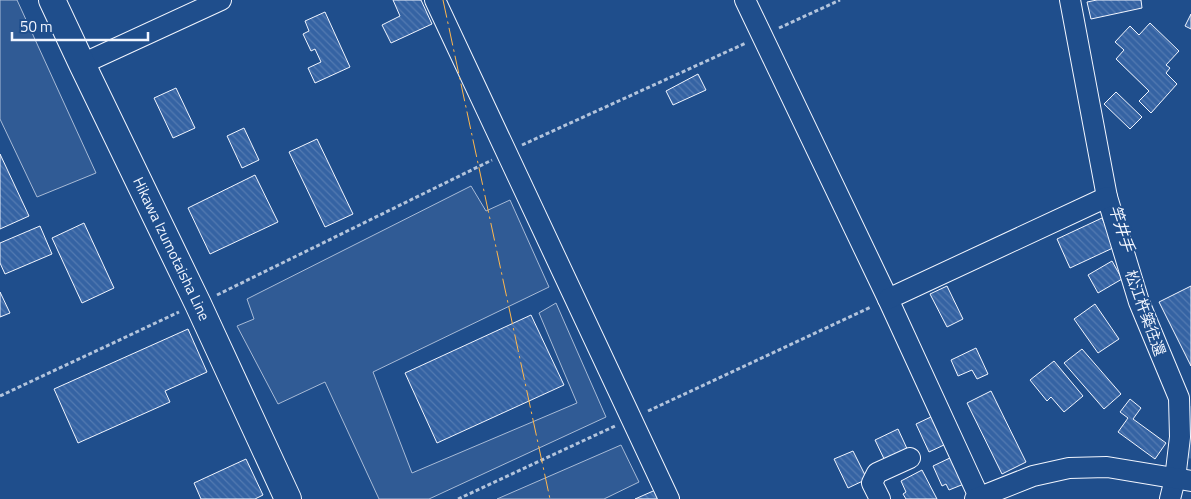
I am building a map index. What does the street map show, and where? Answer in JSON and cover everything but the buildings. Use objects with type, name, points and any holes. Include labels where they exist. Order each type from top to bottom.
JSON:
[{"type":"main road","name":"Hikawa Izumotaisha Line","points":[[52,0],[198,304],[288,499]]},
{"type":"street","points":[[82,64],[220,0]]},
{"type":"street","points":[[435,0],[669,499]]},
{"type":"street","points":[[745,0],[888,299],[978,498],[1034,476],[1069,468],[1107,467],[1183,480]]},
{"type":"street","name":"松江杵築往還","points":[[1070,0],[1107,197],[1139,302],[1178,398],[1183,480],[1170,499]]},
{"type":"street","points":[[888,299],[1107,197]]},
{"type":"street","points":[[880,499],[872,483],[877,473],[910,458]]},
{"type":"path","points":[[0,396],[198,304],[507,152],[840,0]]},
{"type":"path","points":[[458,499],[888,299]]},
{"type":"shaded area","points":[[0,0],[17,0],[96,173],[37,197],[0,119]]},
{"type":"shaded area","points":[[471,186],[486,211],[510,200],[549,287],[373,372],[412,473],[577,403],[539,313],[556,303],[606,417],[429,499],[379,499],[325,382],[278,404],[237,326],[254,319],[247,299]]},
{"type":"shaded area","points":[[621,445],[639,482],[604,499],[497,499]]},
{"type":"waterway","name":"竿井手","points":[[1187,415],[1190,449]]},
{"type":"power","points":[[443,0],[550,499]]}]
